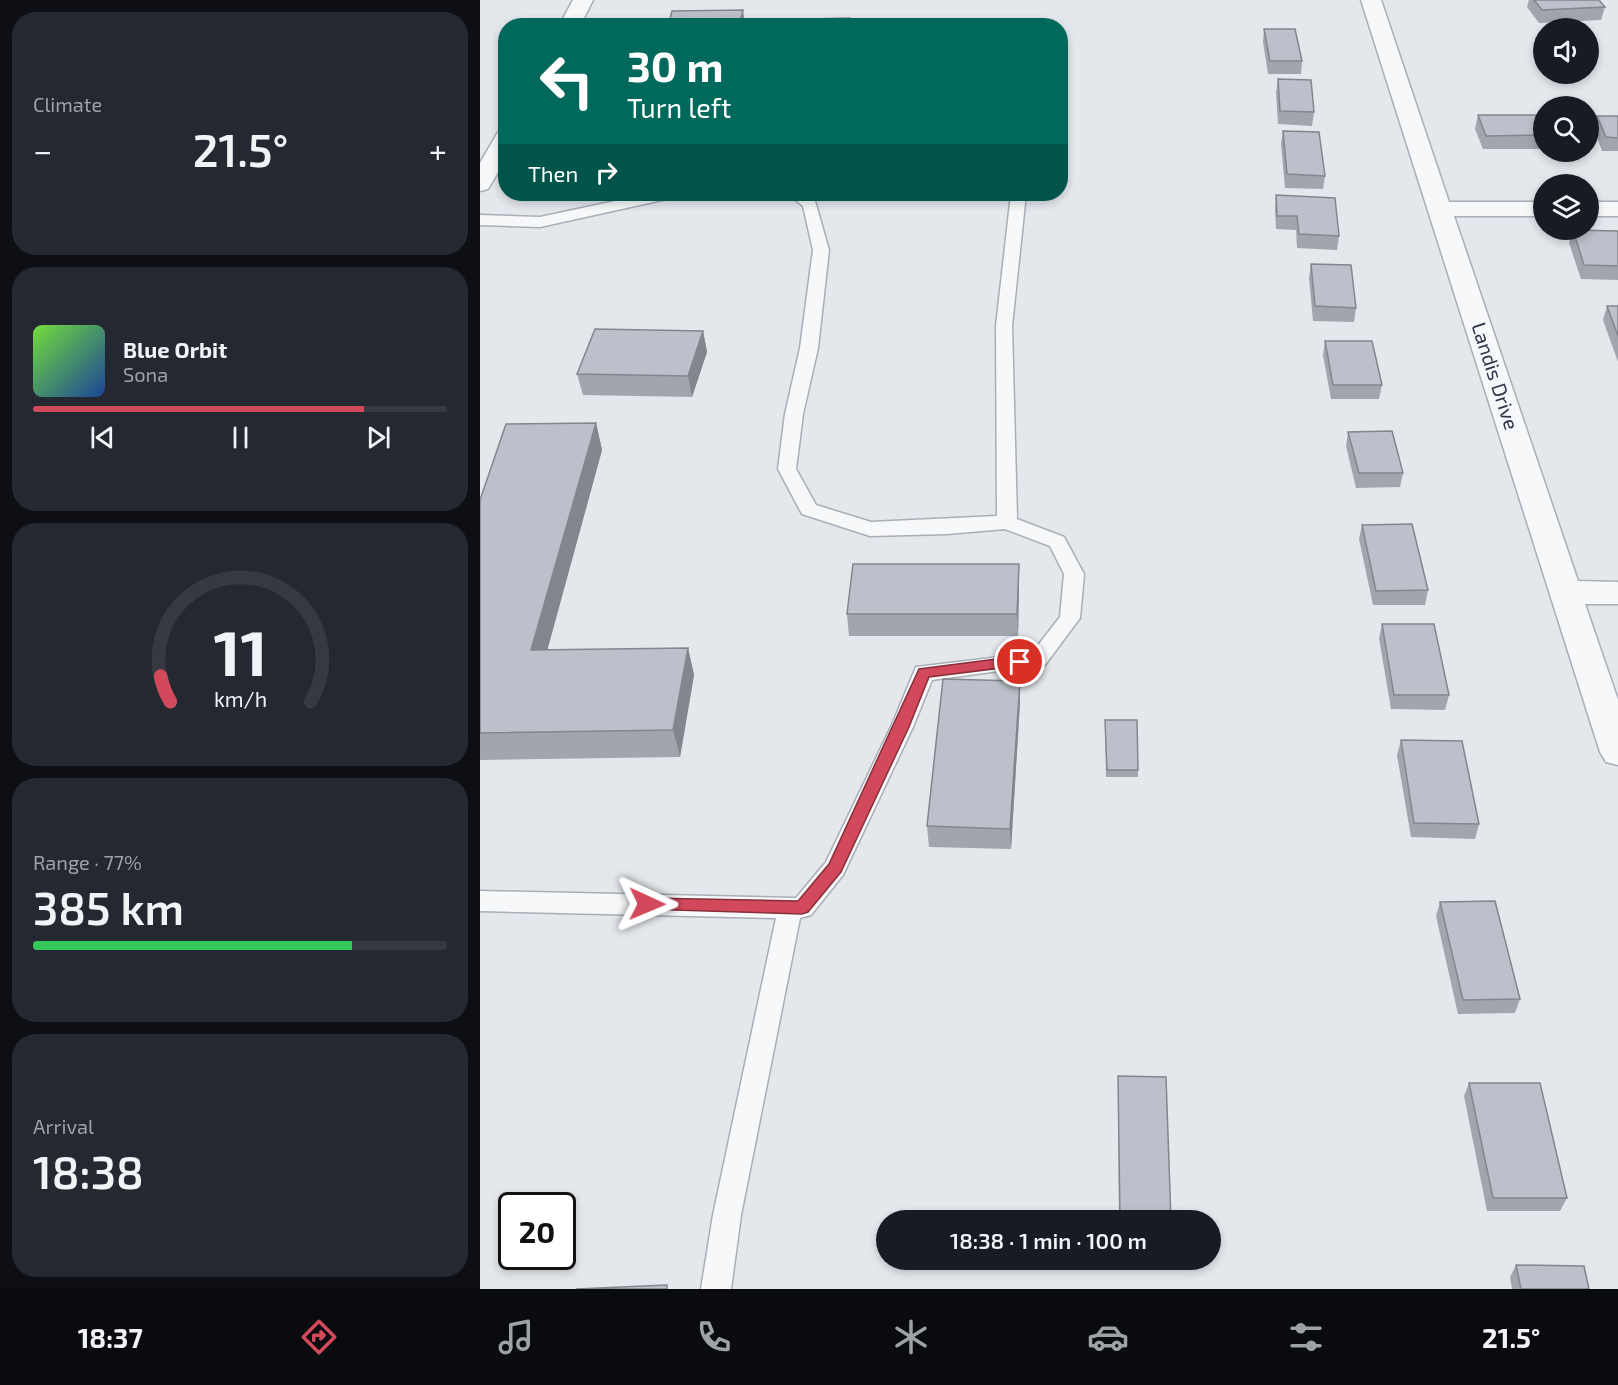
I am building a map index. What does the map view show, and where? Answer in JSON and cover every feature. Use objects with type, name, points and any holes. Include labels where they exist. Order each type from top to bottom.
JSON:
[{"type":"street","points":[[573,18],[583,0]]},
{"type":"street","name":"Landis Drive","points":[[1371,0],[1618,752]]},
{"type":"street","points":[[480,184],[498,151]]},
{"type":"street","points":[[1441,209],[1533,209]]},
{"type":"street","points":[[1599,209],[1618,209]]},
{"type":"street","points":[[1566,592],[1618,593]]},
{"type":"lane","points":[[480,220],[540,222],[606,201]]},
{"type":"lane","points":[[480,901],[802,908],[835,868],[902,727],[924,673],[1038,660],[1070,618],[1074,574],[1057,542],[1007,522],[947,527],[870,529],[809,509],[788,469],[794,414],[809,348],[821,250],[810,204],[806,201]]},
{"type":"lane","points":[[1007,522],[1004,326],[1018,201]]},
{"type":"lane","points":[[716,1289],[727,1215],[790,907]]},
{"type":"building","points":[[1534,0],[1599,0],[1605,7],[1542,10]]},
{"type":"building","points":[[743,10],[741,18],[670,18],[672,11]]},
{"type":"building","points":[[1264,29],[1295,29],[1302,61],[1270,61]]},
{"type":"building","points":[[1278,79],[1311,80],[1314,112],[1280,111]]},
{"type":"building","points":[[1478,115],[1533,115],[1533,135],[1486,136]]},
{"type":"building","points":[[1599,116],[1618,116],[1618,138],[1606,137]]},
{"type":"building","points":[[1283,131],[1319,132],[1325,176],[1287,174]]},
{"type":"building","points":[[1276,195],[1335,198],[1339,236],[1299,234],[1297,216],[1277,216]]},
{"type":"building","points":[[1599,231],[1618,231],[1618,266],[1584,265],[1576,240],[1599,240]]},
{"type":"building","points":[[1311,264],[1351,265],[1356,308],[1315,306]]},
{"type":"building","points":[[1607,306],[1618,306],[1618,336]]},
{"type":"building","points":[[595,329],[703,331],[688,376],[577,374]]},
{"type":"building","points":[[1325,341],[1372,341],[1382,385],[1333,385]]},
{"type":"building","points":[[596,423],[531,650],[688,648],[673,730],[480,733],[480,500],[506,424]]},
{"type":"building","points":[[1392,431],[1403,473],[1359,473],[1348,432]]},
{"type":"building","points":[[1412,524],[1428,590],[1376,591],[1362,525]]},
{"type":"building","points":[[853,564],[1019,564],[1017,614],[847,614]]},
{"type":"building","points":[[1382,624],[1434,624],[1449,695],[1394,695]]},
{"type":"building","points":[[943,679],[1020,681],[1010,829],[927,826]]},
{"type":"building","points":[[1105,720],[1137,720],[1138,770],[1107,770]]},
{"type":"building","points":[[1401,740],[1462,741],[1479,824],[1414,823]]},
{"type":"building","points":[[1495,901],[1520,999],[1463,1000],[1440,902]]},
{"type":"building","points":[[1118,1076],[1166,1077],[1171,1210],[1120,1210]]},
{"type":"building","points":[[1469,1083],[1540,1083],[1567,1198],[1493,1198]]},
{"type":"building","points":[[1516,1265],[1584,1266],[1589,1289],[1521,1289]]},
{"type":"building","points":[[667,1285],[667,1289],[576,1289]]},
{"type":"route","points":[[647,904],[802,908],[835,868],[902,727],[924,673],[1020,662]]}]
